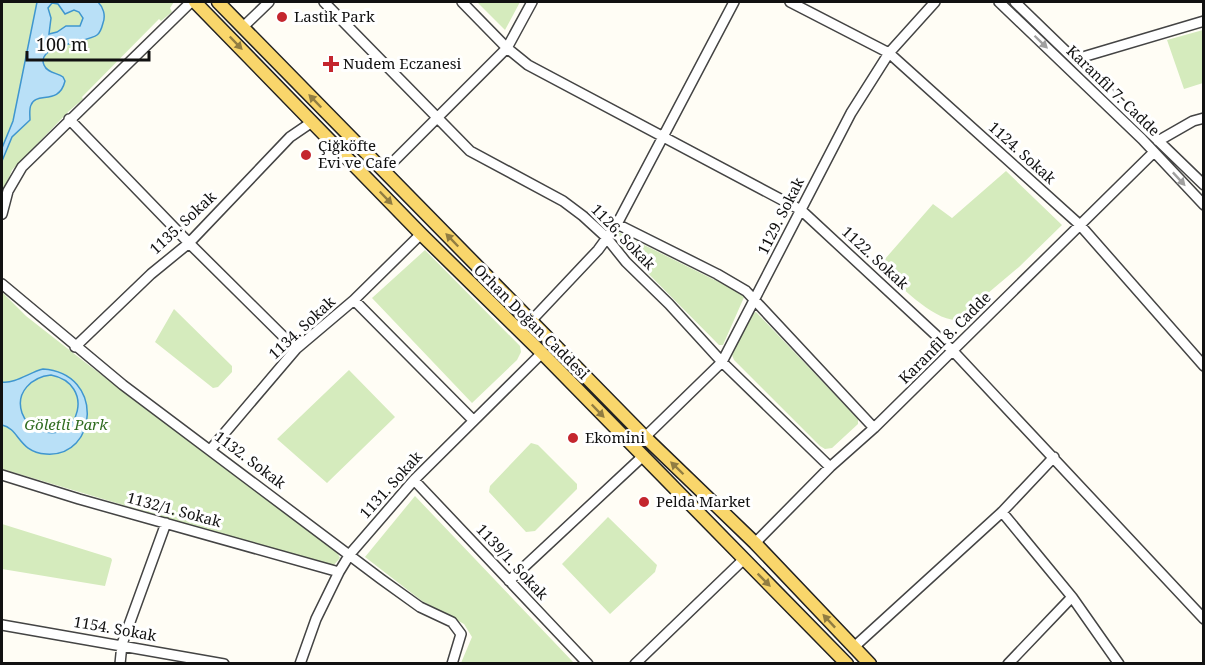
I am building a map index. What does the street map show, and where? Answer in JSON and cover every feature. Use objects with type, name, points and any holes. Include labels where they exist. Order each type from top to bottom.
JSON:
[{"type":"main road","name":"Orhan Doğan Caddesi","points":[[193,2],[420,234],[542,353],[847,663]]},
{"type":"main road","points":[[218,2],[645,437],[755,543],[870,663]]},
{"type":"street","points":[[2,214],[8,191],[22,167],[69,119],[193,2]]},
{"type":"street","points":[[243,27],[269,2]]},
{"type":"street","name":"1126. Sokak","points":[[324,2],[470,151],[563,201],[606,237],[626,262],[669,304],[722,362],[830,467]]},
{"type":"street","name":"1122. Sokak","points":[[462,2],[507,48],[528,65],[801,210],[953,351],[1203,619]]},
{"type":"street","points":[[384,171],[507,48],[532,2]]},
{"type":"street","points":[[531,321],[598,250],[617,224],[664,137],[700,62],[734,2]]},
{"type":"street","name":"1124. Sokak","points":[[790,2],[889,53],[1080,225],[1203,366]]},
{"type":"street","name":"1129. Sokak","points":[[645,437],[722,362],[851,113],[889,53],[935,2]]},
{"type":"street","name":"Karanfil 7. Cadde","points":[[999,2],[1154,152],[1203,205]]},
{"type":"street","name":"Karanfil 7. Cadde","points":[[1015,2],[1203,185]]},
{"type":"street","points":[[1076,59],[1203,21]]},
{"type":"street","points":[[1158,141],[1193,121],[1203,118]]},
{"type":"street","points":[[69,119],[296,349]]},
{"type":"street","name":"1135. Sokak","points":[[75,347],[151,274],[189,243],[290,137],[312,122]]},
{"type":"street","name":"Karanfil 8. Cadde","points":[[755,543],[1154,152]]},
{"type":"street","points":[[617,224],[746,291],[874,428]]},
{"type":"street","name":"1134. Sokak","points":[[211,449],[296,349],[354,300],[420,234]]},
{"type":"street","name":"1132. Sokak","points":[[2,284],[123,385],[420,607],[452,622],[460,634],[452,663]]},
{"type":"street","points":[[354,300],[473,420]]},
{"type":"street","name":"1131. Sokak","points":[[300,663],[316,619],[350,554],[414,480],[542,353]]},
{"type":"street","points":[[509,581],[642,457]]},
{"type":"street","points":[[854,647],[1002,512],[1054,457]]},
{"type":"street","name":"1132/1. Sokak","points":[[2,476],[339,572]]},
{"type":"street","name":"1139/1. Sokak","points":[[414,480],[588,663]]},
{"type":"street","points":[[1002,512],[1072,597],[1119,663]]},
{"type":"street","points":[[120,663],[122,644],[166,523]]},
{"type":"street","points":[[635,663],[744,560]]},
{"type":"street","points":[[1008,663],[1072,597]]},
{"type":"street","name":"1154. Sokak","points":[[2,625],[224,663]]},
{"type":"green space","points":[[2,2],[174,2],[170,8],[172,12],[161,21],[159,19],[12,170],[2,195]]},
{"type":"green space","points":[[477,2],[520,2],[505,30]]},
{"type":"green space","points":[[1203,30],[1203,83],[1184,89],[1167,40]]},
{"type":"green space","points":[[1006,171],[1062,225],[1019,267],[956,320],[936,314],[878,267],[933,204],[952,218]]},
{"type":"green space","points":[[618,232],[745,295],[723,345],[719,345],[617,242]]},
{"type":"green space","points":[[425,250],[520,346],[521,352],[517,360],[472,403],[372,298]]},
{"type":"green space","name":"Göletli Park","points":[[2,292],[26,316],[337,552],[340,558],[333,566],[325,565],[2,469]]},
{"type":"green space","points":[[174,309],[232,366],[232,372],[218,387],[213,388],[155,342]]},
{"type":"green space","points":[[756,312],[858,419],[858,424],[832,448],[825,449],[820,446],[734,360],[732,355],[749,318],[752,313]]},
{"type":"green space","points":[[349,370],[395,417],[327,483],[277,439]]},
{"type":"green space","points":[[531,443],[538,445],[577,484],[577,489],[535,531],[526,532],[489,492],[490,486]]},
{"type":"green space","points":[[415,496],[574,663],[461,663],[472,637],[464,624],[422,601],[365,557]]},
{"type":"green space","points":[[608,517],[657,565],[655,572],[610,614],[562,564]]},
{"type":"green space","points":[[2,524],[111,558],[105,586],[2,569]]},
{"type":"water","points":[[37,2],[98,2],[103,9],[104,17],[98,34],[64,45],[47,53],[43,58],[48,70],[63,77],[65,81],[62,89],[53,96],[34,101],[30,108],[30,120],[12,137],[2,161],[2,148],[13,121]],"holes":[[[52,3],[58,4],[65,14],[74,10],[79,12],[83,18],[80,26],[66,26],[49,34],[51,18],[48,8]]]},
{"type":"water","points":[[43,369],[63,374],[77,385],[85,399],[87,414],[84,430],[76,443],[63,452],[46,454],[30,449],[13,431],[2,425],[2,382],[12,381]],"holes":[[[51,375],[65,380],[74,389],[78,400],[73,421],[65,429],[55,432],[42,431],[27,422],[20,405],[23,392],[27,387],[44,376]]]},
{"type":"place","name":"Lastik Park","points":[[282,17]]},
{"type":"place","name":"Nudem Eczanesi","points":[[331,64]]},
{"type":"place","name":"Çiğköfte Evi ve Cafe","points":[[306,155]]},
{"type":"place","name":"Ekomini","points":[[573,438]]},
{"type":"place","name":"Pelda Market","points":[[644,502]]}]
